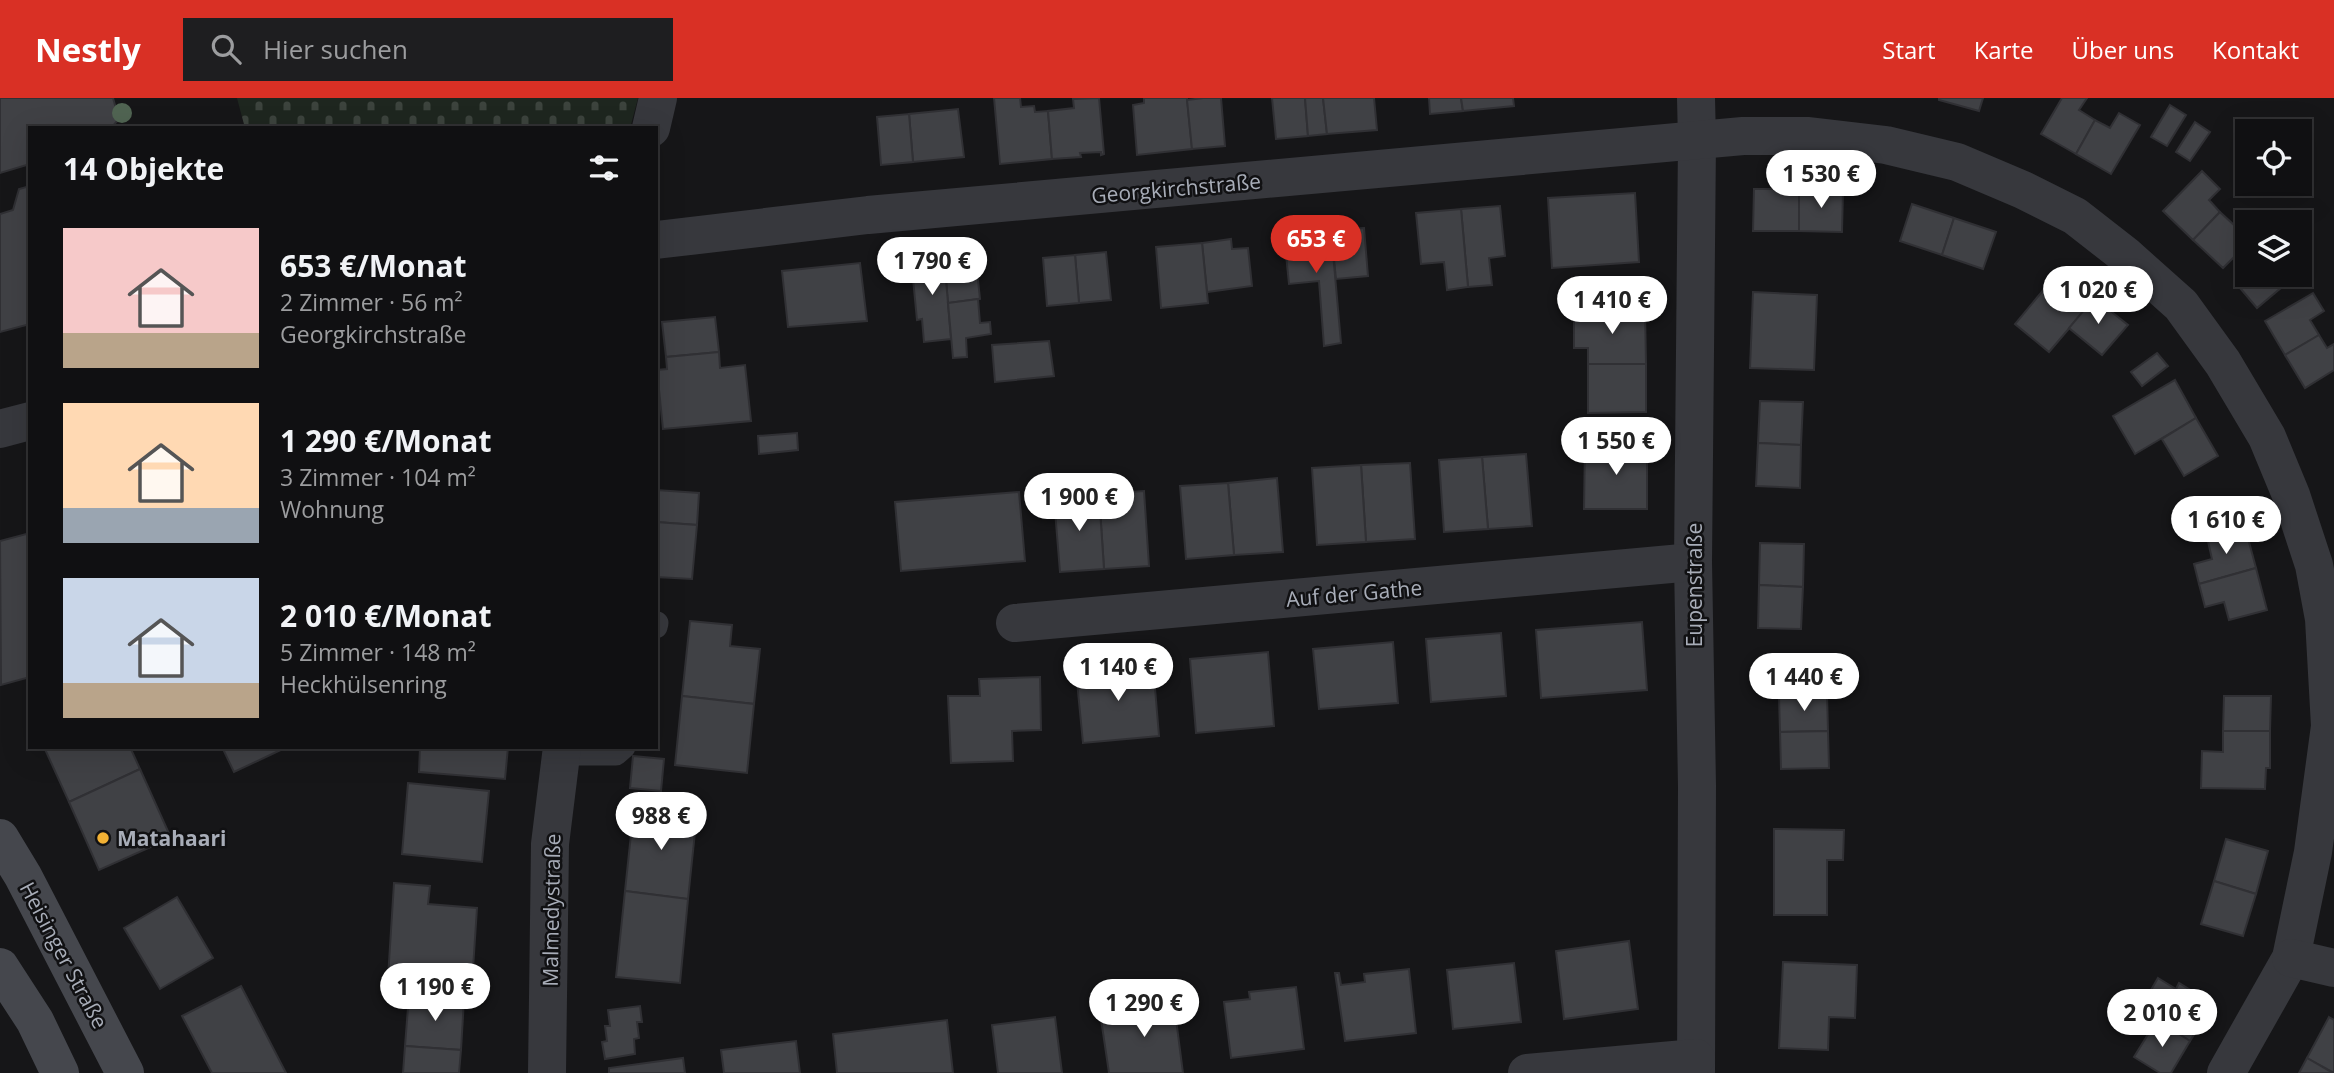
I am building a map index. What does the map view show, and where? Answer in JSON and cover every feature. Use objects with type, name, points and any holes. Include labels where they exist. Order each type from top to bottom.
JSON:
[{"type":"main road","name":"Heisinger Straße","points":[[0,838],[23,876],[125,1073]]},
{"type":"main road","points":[[0,967],[35,1021],[60,1073]]},
{"type":"street","points":[[652,126],[659,98]]},
{"type":"street","name":"Eupenstraße","points":[[1696,98],[1693,562],[1697,786],[1696,1065]]},
{"type":"street","name":"Georgkirchstraße","points":[[658,240],[868,215],[1743,136],[1809,135],[1886,145],[1957,162],[2075,216],[2125,254],[2182,305],[2223,363],[2267,437],[2291,495],[2314,565],[2324,619],[2330,726],[2313,852],[2291,958],[2226,1073]]},
{"type":"street","points":[[0,429],[28,422]]},
{"type":"street","name":"Auf der Gathe","points":[[1015,623],[1693,562]]},
{"type":"street","name":"Malmedystraße","points":[[547,1073],[550,844],[562,750]]},
{"type":"street","points":[[2291,958],[2334,968]]},
{"type":"street","points":[[1527,1073],[1696,1065]]},
{"type":"lane","points":[[562,750],[616,754],[622,749]]},
{"type":"green space","points":[[237,98],[638,98],[631,126],[244,126]]},
{"type":"building","points":[[0,98],[113,98],[119,119],[113,126],[28,126],[28,165],[0,173]]},
{"type":"building","points":[[994,98],[1020,98],[1021,107],[1034,106],[1035,112],[1048,111],[1052,159],[1000,164]]},
{"type":"building","points":[[1099,98],[1104,154],[1080,153],[1081,157],[1052,159],[1048,111],[1074,108],[1073,99]]},
{"type":"building","points":[[1144,98],[1187,98],[1192,149],[1137,155],[1133,105],[1144,103]]},
{"type":"building","points":[[1221,98],[1225,146],[1192,149],[1187,100]]},
{"type":"building","points":[[1272,98],[1305,98],[1308,136],[1276,139]]},
{"type":"building","points":[[1305,98],[1323,98],[1327,134],[1308,136]]},
{"type":"building","points":[[1323,98],[1374,98],[1377,130],[1327,134]]},
{"type":"building","points":[[1429,98],[1461,98],[1463,111],[1430,114]]},
{"type":"building","points":[[1461,98],[1513,98],[1514,106],[1463,111]]},
{"type":"building","points":[[1939,98],[1983,98],[1979,111]]},
{"type":"building","points":[[2062,98],[2087,98],[2079,110],[2095,120],[2076,154],[2041,134]]},
{"type":"building","points":[[2170,105],[2186,115],[2167,146],[2151,137]]},
{"type":"building","points":[[958,109],[964,157],[913,162],[909,114]]},
{"type":"building","points":[[2119,113],[2140,125],[2111,174],[2076,154],[2095,120],[2110,128]]},
{"type":"building","points":[[909,114],[913,162],[881,165],[877,117]]},
{"type":"building","points":[[2195,122],[2210,132],[2190,161],[2176,152]]},
{"type":"building","points":[[2202,171],[2220,189],[2209,200],[2220,212],[2193,240],[2163,211]]},
{"type":"building","points":[[28,187],[28,325],[0,332],[0,214],[13,210],[19,189]]},
{"type":"building","points":[[1754,189],[1799,189],[1799,231],[1753,231]]},
{"type":"building","points":[[1799,189],[1843,190],[1842,232],[1799,231]]},
{"type":"building","points":[[1635,193],[1639,262],[1552,268],[1548,198]]},
{"type":"building","points":[[1912,204],[1954,218],[1942,255],[1900,241]]},
{"type":"building","points":[[1500,206],[1505,256],[1489,258],[1492,285],[1468,287],[1461,209]]},
{"type":"building","points":[[1461,209],[1468,287],[1447,290],[1444,262],[1421,264],[1416,213]]},
{"type":"building","points":[[2220,212],[2235,224],[2235,256],[2223,268],[2193,240]]},
{"type":"building","points":[[1954,218],[1996,232],[1983,269],[1942,255]]},
{"type":"building","points":[[1364,228],[1368,276],[1336,279],[1331,230]]},
{"type":"building","points":[[1331,230],[1341,343],[1324,346],[1319,281],[1289,284],[1284,235]]},
{"type":"building","points":[[1231,239],[1232,249],[1248,248],[1252,286],[1207,292],[1202,243]]},
{"type":"building","points":[[1202,243],[1208,303],[1161,308],[1156,247]]},
{"type":"building","points":[[975,252],[980,299],[948,303],[944,256]]},
{"type":"building","points":[[1106,252],[1111,300],[1079,303],[1075,255]]},
{"type":"building","points":[[1075,255],[1079,303],[1047,306],[1043,258]]},
{"type":"building","points":[[944,256],[951,339],[924,342],[922,319],[917,320],[911,258]]},
{"type":"building","points":[[860,263],[867,321],[788,327],[782,271]]},
{"type":"building","points":[[2060,270],[2095,298],[2049,352],[2015,324]]},
{"type":"building","points":[[2239,287],[2282,287],[2257,308]]},
{"type":"building","points":[[1753,292],[1817,295],[1814,370],[1750,368]]},
{"type":"building","points":[[2313,293],[2324,311],[2310,320],[2319,335],[2285,355],[2265,321]]},
{"type":"building","points":[[2094,298],[2128,325],[2102,355],[2069,328]]},
{"type":"building","points":[[978,299],[980,323],[990,322],[991,334],[966,338],[967,357],[953,358],[948,303]]},
{"type":"building","points":[[1574,310],[1645,310],[1646,364],[1588,364],[1588,348],[1574,348]]},
{"type":"building","points":[[715,317],[719,352],[666,357],[662,322]]},
{"type":"building","points":[[2319,335],[2327,348],[2334,344],[2334,370],[2305,388],[2285,355]]},
{"type":"building","points":[[1049,341],[1054,376],[995,382],[992,345]]},
{"type":"building","points":[[719,352],[720,368],[745,365],[751,421],[663,429],[658,370],[667,369],[666,357]]},
{"type":"building","points":[[2157,353],[2168,366],[2142,386],[2131,372]]},
{"type":"building","points":[[1588,364],[1646,364],[1646,412],[1588,413]]},
{"type":"building","points":[[2175,380],[2196,418],[2135,454],[2113,416]]},
{"type":"building","points":[[1760,401],[1803,402],[1801,445],[1758,443]]},
{"type":"building","points":[[2196,418],[2218,456],[2184,476],[2162,439]]},
{"type":"building","points":[[797,433],[798,450],[759,454],[758,436]]},
{"type":"building","points":[[1758,443],[1801,445],[1800,488],[1756,486]]},
{"type":"building","points":[[1585,445],[1647,446],[1647,509],[1584,509]]},
{"type":"building","points":[[1526,454],[1532,526],[1488,529],[1482,457]]},
{"type":"building","points":[[1482,457],[1488,529],[1444,532],[1439,460]]},
{"type":"building","points":[[1410,463],[1415,539],[1366,542],[1361,465]]},
{"type":"building","points":[[1361,465],[1366,542],[1317,545],[1312,468]]},
{"type":"building","points":[[1277,478],[1283,552],[1234,555],[1228,483]]},
{"type":"building","points":[[1228,483],[1234,555],[1186,559],[1180,486]]},
{"type":"building","points":[[658,490],[699,493],[697,525],[658,522]]},
{"type":"building","points":[[1144,491],[1149,566],[1104,569],[1099,494]]},
{"type":"building","points":[[1019,492],[1025,561],[901,571],[895,502]]},
{"type":"building","points":[[1099,494],[1104,569],[1060,572],[1054,498]]},
{"type":"building","points":[[658,522],[697,525],[692,579],[658,577]]},
{"type":"building","points":[[2245,527],[2256,568],[2199,584],[2194,564],[2212,559],[2207,537]]},
{"type":"building","points":[[28,534],[28,678],[1,685],[0,541]]},
{"type":"building","points":[[1760,543],[1804,544],[1803,587],[1759,585]]},
{"type":"building","points":[[2256,568],[2267,610],[2229,620],[2224,602],[2205,607],[2199,584]]},
{"type":"building","points":[[1759,585],[1803,587],[1801,629],[1758,628]]},
{"type":"building","points":[[690,621],[732,625],[730,646],[760,649],[754,704],[682,696]]},
{"type":"building","points":[[1642,622],[1647,690],[1541,698],[1536,630]]},
{"type":"building","points":[[1501,633],[1506,696],[1431,702],[1426,639]]},
{"type":"building","points":[[1393,642],[1398,703],[1319,709],[1313,649]]},
{"type":"building","points":[[1268,652],[1274,726],[1196,733],[1190,659]]},
{"type":"building","points":[[1153,664],[1159,736],[1083,743],[1076,671]]},
{"type":"building","points":[[1040,677],[1041,730],[1012,731],[1013,761],[951,763],[948,696],[980,696],[979,679]]},
{"type":"building","points":[[1827,694],[1828,731],[1780,732],[1779,696]]},
{"type":"building","points":[[682,696],[754,704],[747,773],[675,765]]},
{"type":"building","points":[[2224,696],[2271,696],[2270,731],[2223,731]]},
{"type":"building","points":[[1828,731],[1829,768],[1781,769],[1780,732]]},
{"type":"building","points":[[2223,731],[2270,731],[2270,768],[2266,768],[2265,789],[2201,788],[2202,751],[2223,752]]},
{"type":"building","points":[[45,749],[131,749],[140,769],[69,802]]},
{"type":"building","points":[[223,749],[283,749],[234,772]]},
{"type":"building","points":[[420,749],[508,749],[505,779],[419,772]]},
{"type":"building","points":[[633,756],[664,759],[661,791],[630,788]]},
{"type":"building","points":[[140,769],[171,838],[99,870],[69,802]]},
{"type":"building","points":[[408,783],[489,791],[482,862],[402,854]]},
{"type":"building","points":[[634,806],[697,813],[688,899],[625,891]]},
{"type":"building","points":[[1774,829],[1844,830],[1843,860],[1827,860],[1827,915],[1774,915]]},
{"type":"building","points":[[2226,839],[2268,851],[2256,894],[2214,881]]},
{"type":"building","points":[[2214,881],[2256,894],[2243,936],[2201,924]]},
{"type":"building","points":[[394,883],[430,886],[428,904],[477,908],[472,984],[388,978]]},
{"type":"building","points":[[625,891],[688,899],[680,983],[616,977]]},
{"type":"building","points":[[177,897],[213,958],[160,989],[124,928]]},
{"type":"building","points":[[1629,941],[1638,1009],[1564,1019],[1556,951]]},
{"type":"building","points":[[1783,962],[1857,965],[1855,1018],[1829,1017],[1828,1050],[1779,1048]]},
{"type":"building","points":[[1514,963],[1521,1022],[1453,1029],[1447,970]]},
{"type":"building","points":[[1409,969],[1416,1033],[1345,1041],[1335,973],[1339,973],[1341,985],[1365,982],[1364,974]]},
{"type":"building","points":[[2158,978],[2176,989],[2179,983],[2213,1004],[2190,1041],[2140,1009]]},
{"type":"building","points":[[241,986],[286,1073],[212,1073],[182,1016]]},
{"type":"building","points":[[1296,987],[1304,1049],[1231,1058],[1224,1002],[1250,999],[1249,992]]},
{"type":"building","points":[[409,995],[464,999],[461,1050],[405,1046]]},
{"type":"building","points":[[1173,996],[1183,1073],[1109,1073],[1101,1019],[1134,1014],[1132,1001]]},
{"type":"building","points":[[640,1006],[642,1022],[637,1022],[639,1038],[634,1039],[635,1054],[605,1059],[602,1042],[607,1041],[605,1026],[610,1026],[608,1010]]},
{"type":"building","points":[[1055,1017],[1062,1073],[998,1073],[992,1025]]},
{"type":"building","points":[[2329,1017],[2334,1020],[2334,1073],[2307,1058]]},
{"type":"building","points":[[947,1020],[953,1073],[837,1073],[833,1034]]},
{"type":"building","points":[[2157,1020],[2190,1041],[2171,1073],[2160,1073],[2134,1057]]},
{"type":"building","points":[[796,1041],[800,1073],[724,1073],[721,1050]]},
{"type":"building","points":[[405,1046],[461,1050],[459,1073],[403,1073]]},
{"type":"building","points":[[683,1058],[685,1073],[609,1073],[609,1068]]},
{"type":"building","points":[[2307,1058],[2333,1073],[2299,1073]]},
{"type":"place","name":"Matahaari","points":[[103,838]]}]
